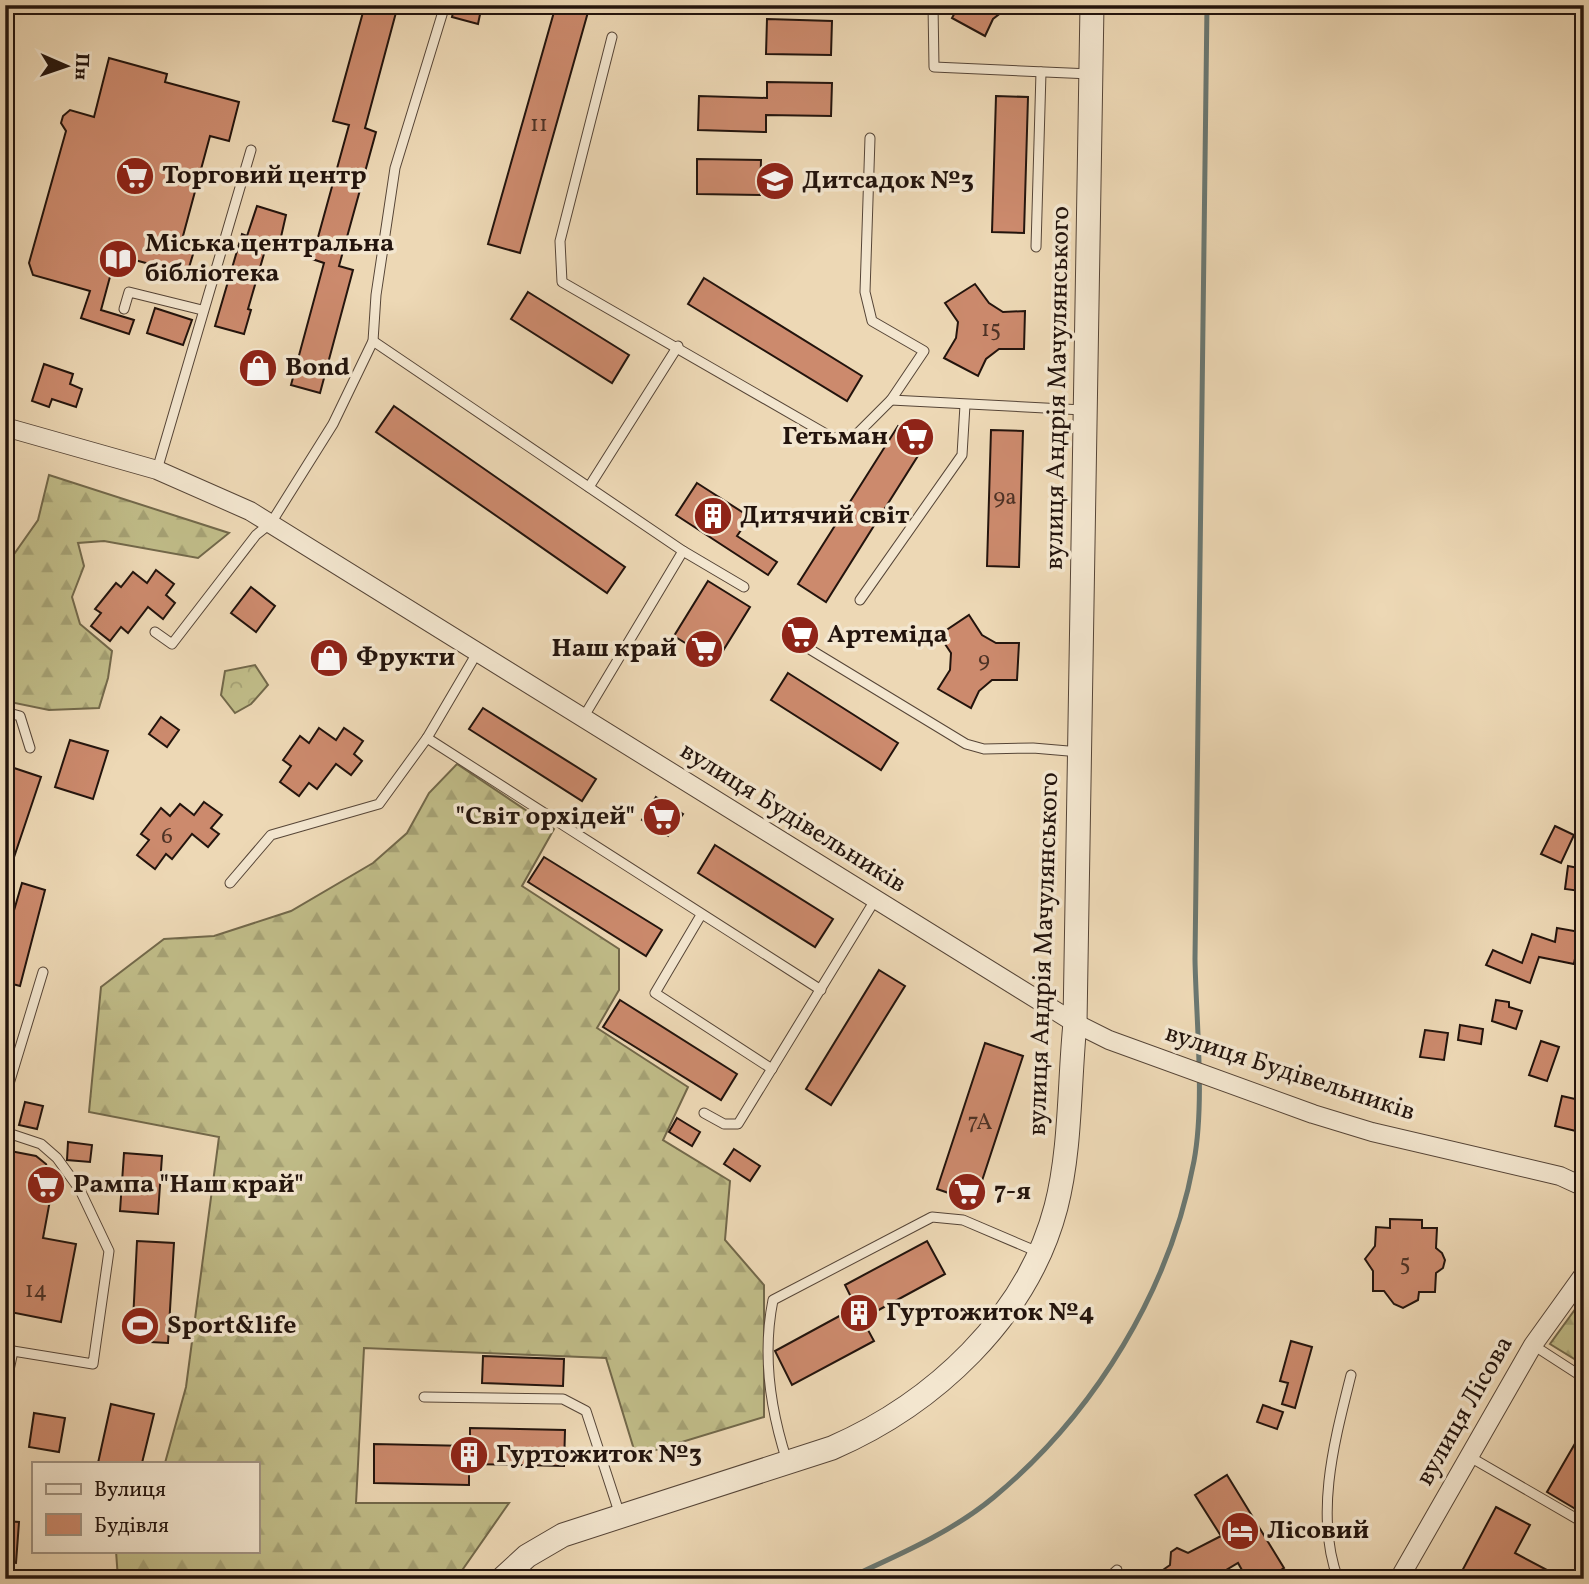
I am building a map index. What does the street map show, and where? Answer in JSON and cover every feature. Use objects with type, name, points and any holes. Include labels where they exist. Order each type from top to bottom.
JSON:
[{"type":"street","name":"вулиця Андрія Мачулянського","points":[[502,1579],[541,1547],[620,1515],[788,1462],[874,1430],[921,1398],[973,1351],[998,1320],[1038,1252],[1056,1207],[1063,1168],[1075,1023],[1092,5]]},
{"type":"street","name":"вулиця Будівельників","points":[[5,427],[157,470],[228,500],[271,523],[1075,1023],[1122,1045],[1288,1105],[1372,1132],[1560,1175],[1584,1187]]},
{"type":"street","name":"вулиця Лісова","points":[[1399,1579],[1533,1345],[1584,1274]]},
{"type":"lane","points":[[155,632],[173,644],[256,535],[271,523],[333,424],[373,341],[376,295],[396,168],[444,5]]},
{"type":"lane","points":[[933,5],[934,67],[1091,74]]},
{"type":"lane","points":[[612,37],[561,241],[562,282],[678,346],[833,438],[857,434],[891,400],[924,351],[872,321],[865,292],[870,138]]},
{"type":"lane","points":[[1036,247],[1041,72]]},
{"type":"lane","points":[[157,470],[251,150]]},
{"type":"lane","points":[[124,309],[129,292],[202,310]]},
{"type":"lane","points":[[373,341],[683,551],[744,587]]},
{"type":"lane","points":[[589,487],[678,346]]},
{"type":"lane","points":[[891,400],[1085,410]]},
{"type":"lane","points":[[860,600],[962,455],[965,405]]},
{"type":"lane","points":[[583,718],[683,551]]},
{"type":"lane","points":[[811,650],[967,744],[984,749],[1033,748],[1080,752]]},
{"type":"lane","points":[[230,883],[271,835],[379,804],[428,738],[477,653]]},
{"type":"lane","points":[[5,712],[20,716],[30,748]]},
{"type":"lane","points":[[428,738],[821,990]]},
{"type":"lane","points":[[704,1112],[724,1124],[738,1124],[875,900]]},
{"type":"lane","points":[[701,915],[655,993],[772,1069]]},
{"type":"lane","points":[[5,1097],[43,972]]},
{"type":"lane","points":[[5,1132],[41,1144],[57,1158],[80,1191],[109,1251],[93,1364],[9,1348],[5,1389]]},
{"type":"lane","points":[[788,1462],[773,1418],[769,1372],[773,1300],[932,1217],[963,1220],[1038,1252]]},
{"type":"lane","points":[[1533,1345],[1584,1378]]},
{"type":"lane","points":[[1338,1579],[1331,1558],[1329,1531],[1332,1450],[1351,1375]]},
{"type":"lane","points":[[424,1397],[563,1399],[576,1402],[586,1411],[620,1515]]},
{"type":"lane","points":[[1470,1457],[1584,1523]]},
{"type":"lane","points":[[1107,1579],[1117,1570]]},
{"type":"green space","points":[[49,475],[229,533],[198,558],[104,541],[78,543],[84,566],[72,597],[80,624],[112,651],[108,678],[99,708],[49,710],[5,701],[5,567],[38,520]]},
{"type":"green space","points":[[255,665],[268,685],[251,704],[235,713],[221,695],[225,671]]},
{"type":"green space","points":[[457,764],[554,829],[522,886],[619,949],[619,990],[597,1028],[688,1087],[663,1140],[730,1181],[725,1240],[764,1285],[764,1417],[636,1456],[606,1358],[364,1348],[356,1503],[509,1503],[456,1579],[118,1579],[116,1552],[259,1552],[259,1462],[165,1462],[186,1387],[219,1137],[89,1112],[101,987],[164,939],[214,936],[291,911],[373,863],[407,833],[429,793]]},
{"type":"green space","points":[[1584,1297],[1584,1365],[1550,1344]]},
{"type":"building","points":[[365,5],[398,5],[365,128],[376,132],[339,266],[353,270],[320,393],[291,385],[324,263],[312,259],[349,125],[333,121]]},
{"type":"building","points":[[455,5],[482,5],[478,24],[452,17]]},
{"type":"building","points":[[556,5],[590,5],[520,253],[488,244]]},
{"type":"building","points":[[959,5],[1011,5],[993,19],[985,36],[952,18]]},
{"type":"building","points":[[767,19],[832,21],[831,55],[766,54]]},
{"type":"building","name":"Торговий центр","points":[[109,58],[167,74],[165,82],[239,102],[229,141],[210,136],[180,247],[194,251],[187,274],[131,259],[129,267],[114,262],[101,310],[134,320],[129,334],[81,318],[90,291],[33,275],[29,263],[66,131],[61,123],[63,116],[70,110],[94,117]]},
{"type":"building","points":[[767,82],[832,83],[831,116],[766,115],[766,132],[698,130],[699,96],[767,98]]},
{"type":"building","points":[[996,96],[1028,97],[1024,233],[992,232]]},
{"type":"building","points":[[697,159],[761,160],[760,195],[697,194]]},
{"type":"building","points":[[257,206],[286,215],[278,250],[266,247],[248,309],[251,310],[244,334],[215,326],[242,234],[247,236]]},
{"type":"building","points":[[704,278],[862,376],[847,401],[688,304]]},
{"type":"building","points":[[975,284],[989,303],[1003,312],[1025,311],[1024,349],[999,349],[986,359],[978,376],[944,358],[956,338],[958,322],[945,303]]},
{"type":"building","points":[[528,292],[629,355],[612,383],[511,319]]},
{"type":"building","points":[[155,308],[192,320],[183,345],[147,333]]},
{"type":"building","points":[[44,364],[73,374],[70,384],[82,389],[76,407],[52,399],[49,407],[32,401]]},
{"type":"building","points":[[394,406],[625,567],[607,593],[376,432]]},
{"type":"building","points":[[898,426],[926,443],[826,602],[798,584]]},
{"type":"building","points":[[991,430],[1023,431],[1019,567],[987,566]]},
{"type":"building","name":"Дитячий світ","points":[[697,483],[750,517],[737,536],[777,562],[768,575],[676,515]]},
{"type":"building","points":[[156,570],[174,584],[166,595],[175,603],[163,619],[148,607],[128,633],[121,627],[110,641],[91,626],[101,613],[95,609],[116,583],[121,587],[133,572],[147,583]]},
{"type":"building","points":[[708,581],[750,607],[716,662],[674,636]]},
{"type":"building","points":[[251,587],[275,606],[256,632],[231,613]]},
{"type":"building","points":[[969,615],[982,635],[996,643],[1019,643],[1017,680],[992,680],[979,691],[971,708],[938,689],[950,670],[951,653],[939,635]]},
{"type":"building","name":"Фрукти","points":[[325,642],[345,661],[332,674],[312,656]]},
{"type":"building","points":[[788,673],[898,743],[881,770],[771,700]]},
{"type":"building","points":[[483,708],[596,779],[582,801],[469,729]]},
{"type":"building","points":[[161,717],[179,730],[167,747],[149,734]]},
{"type":"building","points":[[319,728],[336,740],[344,728],[363,741],[354,754],[362,761],[351,775],[336,764],[317,789],[309,783],[299,796],[280,782],[291,766],[283,760],[300,736],[309,743]]},
{"type":"building","points":[[70,740],[108,751],[93,799],[55,787]]},
{"type":"building","points":[[5,765],[41,777],[8,875],[5,875]]},
{"type":"building","name":"\"Світ орхідей\"","points":[[656,797],[683,814],[668,836],[642,820]]},
{"type":"building","points":[[204,802],[222,815],[211,828],[219,834],[208,847],[192,834],[172,859],[166,854],[155,869],[137,855],[149,840],[141,834],[161,808],[170,816],[180,804],[194,815]]},
{"type":"building","points":[[1555,826],[1574,835],[1561,863],[1541,854]]},
{"type":"building","points":[[715,845],[833,919],[815,947],[698,873]]},
{"type":"building","points":[[544,857],[662,930],[646,956],[528,882]]},
{"type":"building","points":[[1568,866],[1584,869],[1580,891],[1565,889]]},
{"type":"building","points":[[22,883],[45,890],[20,986],[5,982],[5,923],[10,924]]},
{"type":"building","points":[[1557,928],[1580,932],[1574,964],[1539,957],[1530,983],[1486,965],[1493,950],[1522,963],[1532,934],[1555,942]]},
{"type":"building","points":[[879,970],[905,986],[831,1105],[806,1089]]},
{"type":"building","points":[[620,1000],[737,1074],[721,1100],[603,1027]]},
{"type":"building","points":[[1496,1000],[1509,1002],[1509,1007],[1522,1011],[1516,1029],[1492,1021]]},
{"type":"building","points":[[1460,1025],[1483,1029],[1481,1044],[1458,1040]]},
{"type":"building","points":[[1425,1030],[1448,1033],[1444,1060],[1420,1057]]},
{"type":"building","points":[[1541,1041],[1559,1047],[1547,1081],[1529,1075]]},
{"type":"building","points":[[985,1043],[1023,1056],[975,1202],[937,1189]]},
{"type":"building","points":[[1562,1096],[1584,1101],[1584,1133],[1555,1126]]},
{"type":"building","points":[[25,1102],[43,1106],[37,1129],[19,1125]]},
{"type":"building","points":[[677,1118],[700,1132],[692,1146],[669,1132]]},
{"type":"building","points":[[68,1142],[92,1145],[90,1162],[67,1160]]},
{"type":"building","points":[[734,1149],[760,1166],[750,1181],[724,1164]]},
{"type":"building","points":[[5,1150],[36,1156],[46,1164],[53,1184],[43,1238],[76,1244],[61,1322],[5,1311],[5,1271],[13,1232],[5,1231]]},
{"type":"building","points":[[124,1153],[162,1156],[158,1214],[120,1211]]},
{"type":"building","points":[[1390,1219],[1422,1220],[1422,1228],[1437,1228],[1436,1248],[1445,1260],[1443,1268],[1436,1273],[1435,1292],[1419,1292],[1418,1300],[1403,1308],[1394,1304],[1384,1291],[1373,1291],[1373,1271],[1365,1259],[1375,1246],[1376,1227],[1390,1228]]},
{"type":"building","points":[[137,1241],[174,1243],[168,1343],[132,1341]]},
{"type":"building","name":"Гуртожиток №4","points":[[927,1241],[945,1274],[862,1319],[874,1341],[792,1385],[775,1351],[856,1307],[845,1285]]},
{"type":"building","points":[[1291,1341],[1312,1347],[1295,1408],[1282,1404],[1288,1383],[1280,1381]]},
{"type":"building","points":[[483,1356],[564,1359],[563,1386],[482,1383]]},
{"type":"building","points":[[111,1404],[154,1414],[142,1462],[98,1462]]},
{"type":"building","points":[[1263,1405],[1283,1412],[1277,1429],[1257,1422]]},
{"type":"building","points":[[34,1413],[65,1418],[59,1452],[29,1447]]},
{"type":"building","name":"Гуртожиток №3","points":[[470,1428],[565,1430],[564,1466],[469,1464],[469,1485],[374,1483],[374,1444],[470,1446]]},
{"type":"building","points":[[1584,1428],[1584,1514],[1547,1492]]},
{"type":"building","name":"Лісовий","points":[[1227,1475],[1284,1568],[1266,1579],[1247,1579],[1238,1563],[1211,1579],[1150,1579],[1170,1565],[1171,1552],[1177,1548],[1188,1553],[1221,1536],[1195,1495]]},
{"type":"building","points":[[1496,1507],[1530,1525],[1515,1553],[1564,1579],[1477,1579],[1462,1571]]},
{"type":"building","points":[[5,1521],[19,1522],[16,1563],[5,1562]]},
{"type":"waterway","points":[[846,1579],[923,1543],[960,1522],[994,1497],[1031,1464],[1095,1388],[1123,1346],[1147,1302],[1183,1209],[1194,1161],[1199,1113],[1195,959],[1207,5]]},
{"type":"place","name":"Торговий центр","points":[[135,176]]},
{"type":"place","name":"Дитсадок №3","points":[[775,181]]},
{"type":"place","name":"Міська центральна бібліотека","points":[[118,259]]},
{"type":"place","name":"Bond","points":[[258,368]]},
{"type":"place","name":"Гетьман","points":[[915,437]]},
{"type":"place","name":"Дитячий світ","points":[[713,516]]},
{"type":"place","name":"Артеміда","points":[[800,635]]},
{"type":"place","name":"Наш край","points":[[704,649]]},
{"type":"place","name":"Фрукти","points":[[329,658]]},
{"type":"place","name":"\"Світ орхідей\"","points":[[662,817]]},
{"type":"place","name":"Рампа \"Наш край\"","points":[[46,1185]]},
{"type":"place","name":"7-я","points":[[967,1192]]},
{"type":"place","name":"Гуртожиток №4","points":[[859,1313]]},
{"type":"place","name":"Sport&life","points":[[140,1326]]},
{"type":"place","name":"Гуртожиток №3","points":[[469,1455]]},
{"type":"place","name":"Лісовий","points":[[1240,1531]]}]
